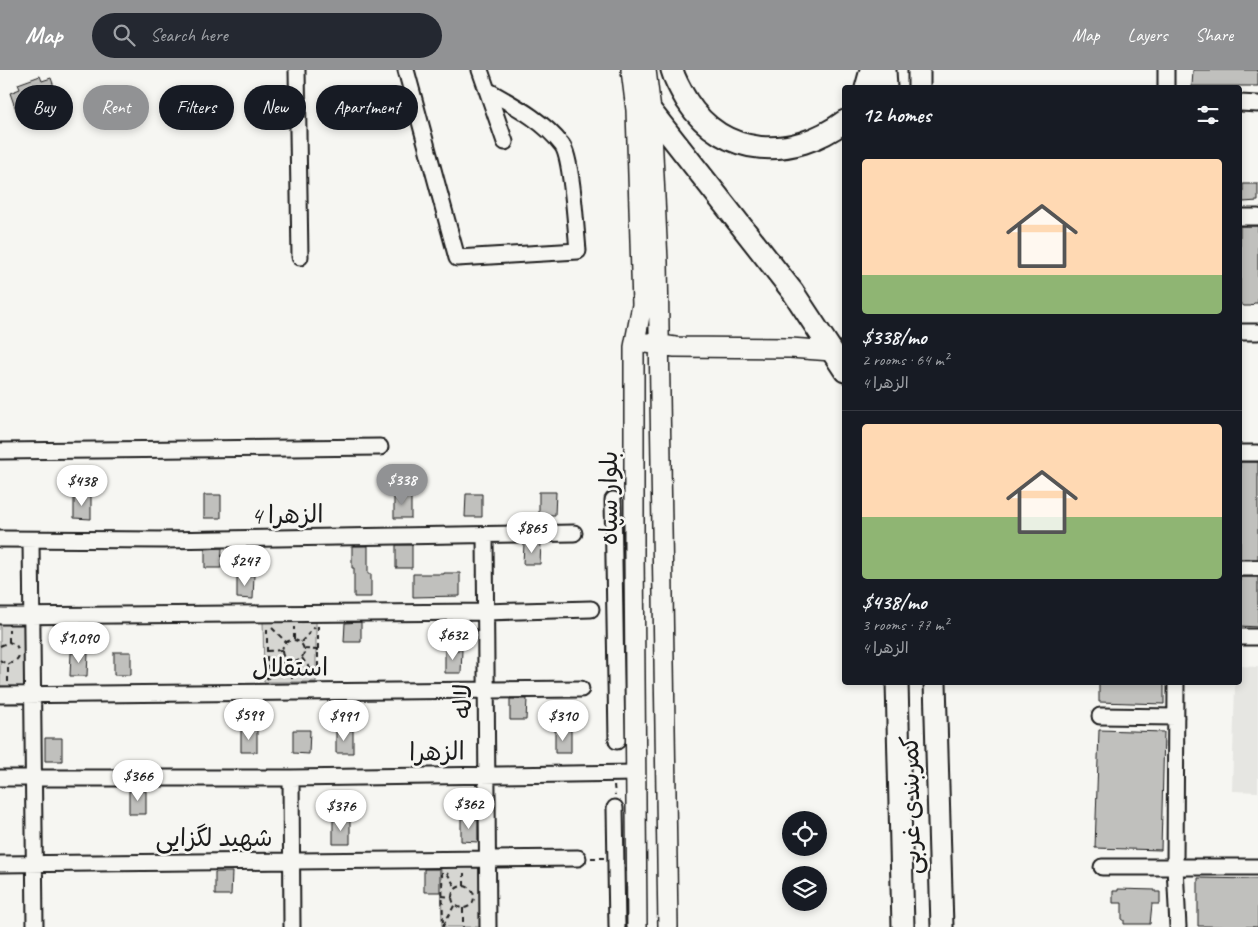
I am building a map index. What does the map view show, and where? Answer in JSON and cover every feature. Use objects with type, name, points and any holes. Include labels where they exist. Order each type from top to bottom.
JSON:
[{"type":"highway","points":[[672,70],[682,92],[712,130],[744,146],[761,148],[781,147],[803,142],[822,135],[842,123]]},
{"type":"highway","points":[[867,85],[871,70]]},
{"type":"highway","points":[[885,70],[886,85]]},
{"type":"highway","points":[[918,70],[919,85]]},
{"type":"highway","points":[[645,98],[792,292],[842,367]]},
{"type":"highway","name":"کمربندی غربی","points":[[897,685],[902,927]]},
{"type":"highway","name":"کمربندی غربی","points":[[936,685],[942,927]]},
{"type":"main road","name":"بلوار سپاه","points":[[631,70],[645,98],[637,130],[642,305],[634,340],[637,927]]},
{"type":"main road","name":"بلوار سپاه","points":[[646,70],[645,98],[658,262],[668,927]]},
{"type":"main road","points":[[634,340],[675,347],[790,348],[832,351]]},
{"type":"street","points":[[297,70],[300,257]]},
{"type":"street","points":[[406,70],[457,258],[578,251],[570,172],[563,146],[548,130],[525,112],[487,90]]},
{"type":"street","points":[[480,70],[505,142]]},
{"type":"street","points":[[1166,70],[1166,85]]},
{"type":"street","points":[[1242,104],[1258,104]]},
{"type":"street","points":[[1242,217],[1258,217]]},
{"type":"street","points":[[1242,332],[1258,332]]},
{"type":"street","points":[[0,451],[380,448]]},
{"type":"street","points":[[1242,453],[1258,453]]},
{"type":"street","points":[[613,500],[617,741]]},
{"type":"street","name":"الزهرا 4","points":[[0,539],[164,540],[574,533]]},
{"type":"street","name":"لاله","points":[[485,536],[488,927]]},
{"type":"street","points":[[32,540],[35,927]]},
{"type":"street","points":[[1242,568],[1258,568]]},
{"type":"street","points":[[5,619],[32,616],[485,612],[591,609]]},
{"type":"street","points":[[1242,637],[1258,637]]},
{"type":"street","points":[[615,645],[635,646]]},
{"type":"street","points":[[1176,685],[1175,867],[1178,927]]},
{"type":"street","name":"استقلال","points":[[4,690],[33,695],[582,689]]},
{"type":"street","points":[[1100,716],[1176,717]]},
{"type":"street","name":"الزهرا","points":[[0,778],[291,778],[486,774],[636,774]]},
{"type":"street","points":[[291,778],[292,927]]},
{"type":"street","points":[[616,808],[617,927]]},
{"type":"street","name":"شهید لگزایی","points":[[0,864],[578,858]]},
{"type":"street","points":[[1102,867],[1258,867]]},
{"type":"path","points":[[5,619],[9,642]]},
{"type":"path","points":[[285,658],[267,680],[267,623],[286,642]]},
{"type":"path","points":[[294,623],[294,639]]},
{"type":"path","points":[[293,662],[285,658],[282,650],[286,642],[294,639],[301,642],[304,649],[302,658],[318,680],[318,623],[301,642]]},
{"type":"path","points":[[0,644],[9,642],[16,645],[19,652],[17,660],[13,663],[8,664],[0,660]]},
{"type":"path","points":[[304,649],[318,650]]},
{"type":"path","points":[[267,651],[282,650]]},
{"type":"path","points":[[293,662],[302,658]]},
{"type":"path","points":[[292,679],[293,662]]},
{"type":"path","points":[[4,690],[8,664]]},
{"type":"path","points":[[443,927],[442,867],[456,888]]},
{"type":"path","points":[[464,867],[464,886]]},
{"type":"path","points":[[456,888],[464,886],[471,889],[474,896],[472,904],[463,908]]},
{"type":"path","points":[[456,888],[452,897],[455,904],[463,908]]},
{"type":"path","points":[[442,896],[452,897]]},
{"type":"path","points":[[443,927],[455,904]]},
{"type":"path","points":[[463,908],[463,927]]},
{"type":"shaded area","points":[[0,620],[29,620],[29,686],[0,686]]},
{"type":"shaded area","points":[[263,621],[316,621],[316,682],[264,682]]},
{"type":"shaded area","points":[[1242,666],[1258,667],[1258,792],[1232,791],[1235,685],[1242,685]]},
{"type":"shaded area","points":[[484,866],[486,927],[442,927],[441,867]]},
{"type":"building","points":[[1193,70],[1258,70],[1258,86],[1192,85]]},
{"type":"building","points":[[40,76],[42,81],[51,78],[53,85],[18,85]]},
{"type":"building","points":[[15,91],[15,107],[10,93]]},
{"type":"building","points":[[1243,184],[1258,184],[1258,201],[1243,202]]},
{"type":"building","points":[[1242,226],[1258,226],[1258,303],[1244,306],[1242,304]]},
{"type":"building","points":[[1242,462],[1258,462],[1258,559],[1242,559]]},
{"type":"building","points":[[539,492],[556,492],[555,515],[539,515]]},
{"type":"building","points":[[466,494],[482,494],[482,517],[465,517]]},
{"type":"building","points":[[74,495],[91,496],[91,519],[74,518]]},
{"type":"building","points":[[204,495],[221,495],[221,518],[204,518]]},
{"type":"building","points":[[394,495],[411,495],[411,518],[394,518]]},
{"type":"building","points":[[524,543],[541,543],[540,564],[523,564]]},
{"type":"building","points":[[396,545],[412,545],[412,568],[396,568]]},
{"type":"building","points":[[352,546],[368,546],[368,574],[371,574],[371,597],[354,597]]},
{"type":"building","points":[[222,548],[221,568],[205,568],[205,549]]},
{"type":"building","points":[[460,573],[460,596],[413,597],[413,574]]},
{"type":"building","points":[[237,575],[254,575],[253,599],[237,598]]},
{"type":"building","points":[[1242,577],[1258,577],[1258,627],[1242,626]]},
{"type":"building","points":[[361,622],[361,642],[344,642],[345,623]]},
{"type":"building","points":[[445,650],[462,650],[461,673],[445,673]]},
{"type":"building","points":[[114,652],[131,652],[131,675],[114,675]]},
{"type":"building","points":[[71,653],[88,653],[87,676],[70,676]]},
{"type":"building","points":[[1099,685],[1164,685],[1164,704],[1099,702]]},
{"type":"building","points":[[510,699],[527,699],[526,720],[510,720]]},
{"type":"building","points":[[241,729],[257,729],[257,752],[241,752]]},
{"type":"building","points":[[293,730],[310,730],[309,754],[293,753]]},
{"type":"building","points":[[336,730],[353,730],[353,753],[336,753]]},
{"type":"building","points":[[555,730],[571,730],[571,753],[555,753]]},
{"type":"building","points":[[1099,730],[1164,732],[1161,850],[1095,848]]},
{"type":"building","points":[[45,738],[62,738],[62,761],[45,761]]},
{"type":"building","points":[[129,791],[146,791],[146,814],[129,814]]},
{"type":"building","points":[[461,818],[478,819],[478,842],[461,841]]},
{"type":"building","points":[[333,820],[350,821],[350,844],[333,844]]},
{"type":"building","points":[[424,869],[440,869],[440,892],[424,892]]},
{"type":"building","points":[[215,872],[232,872],[231,895],[215,895]]},
{"type":"building","points":[[1198,878],[1258,879],[1258,927],[1198,926]]},
{"type":"building","points":[[1118,889],[1155,890],[1155,892],[1160,892],[1160,904],[1152,904],[1150,924],[1124,924],[1124,920],[1122,920],[1122,903],[1113,903],[1113,891],[1118,891]]}]
